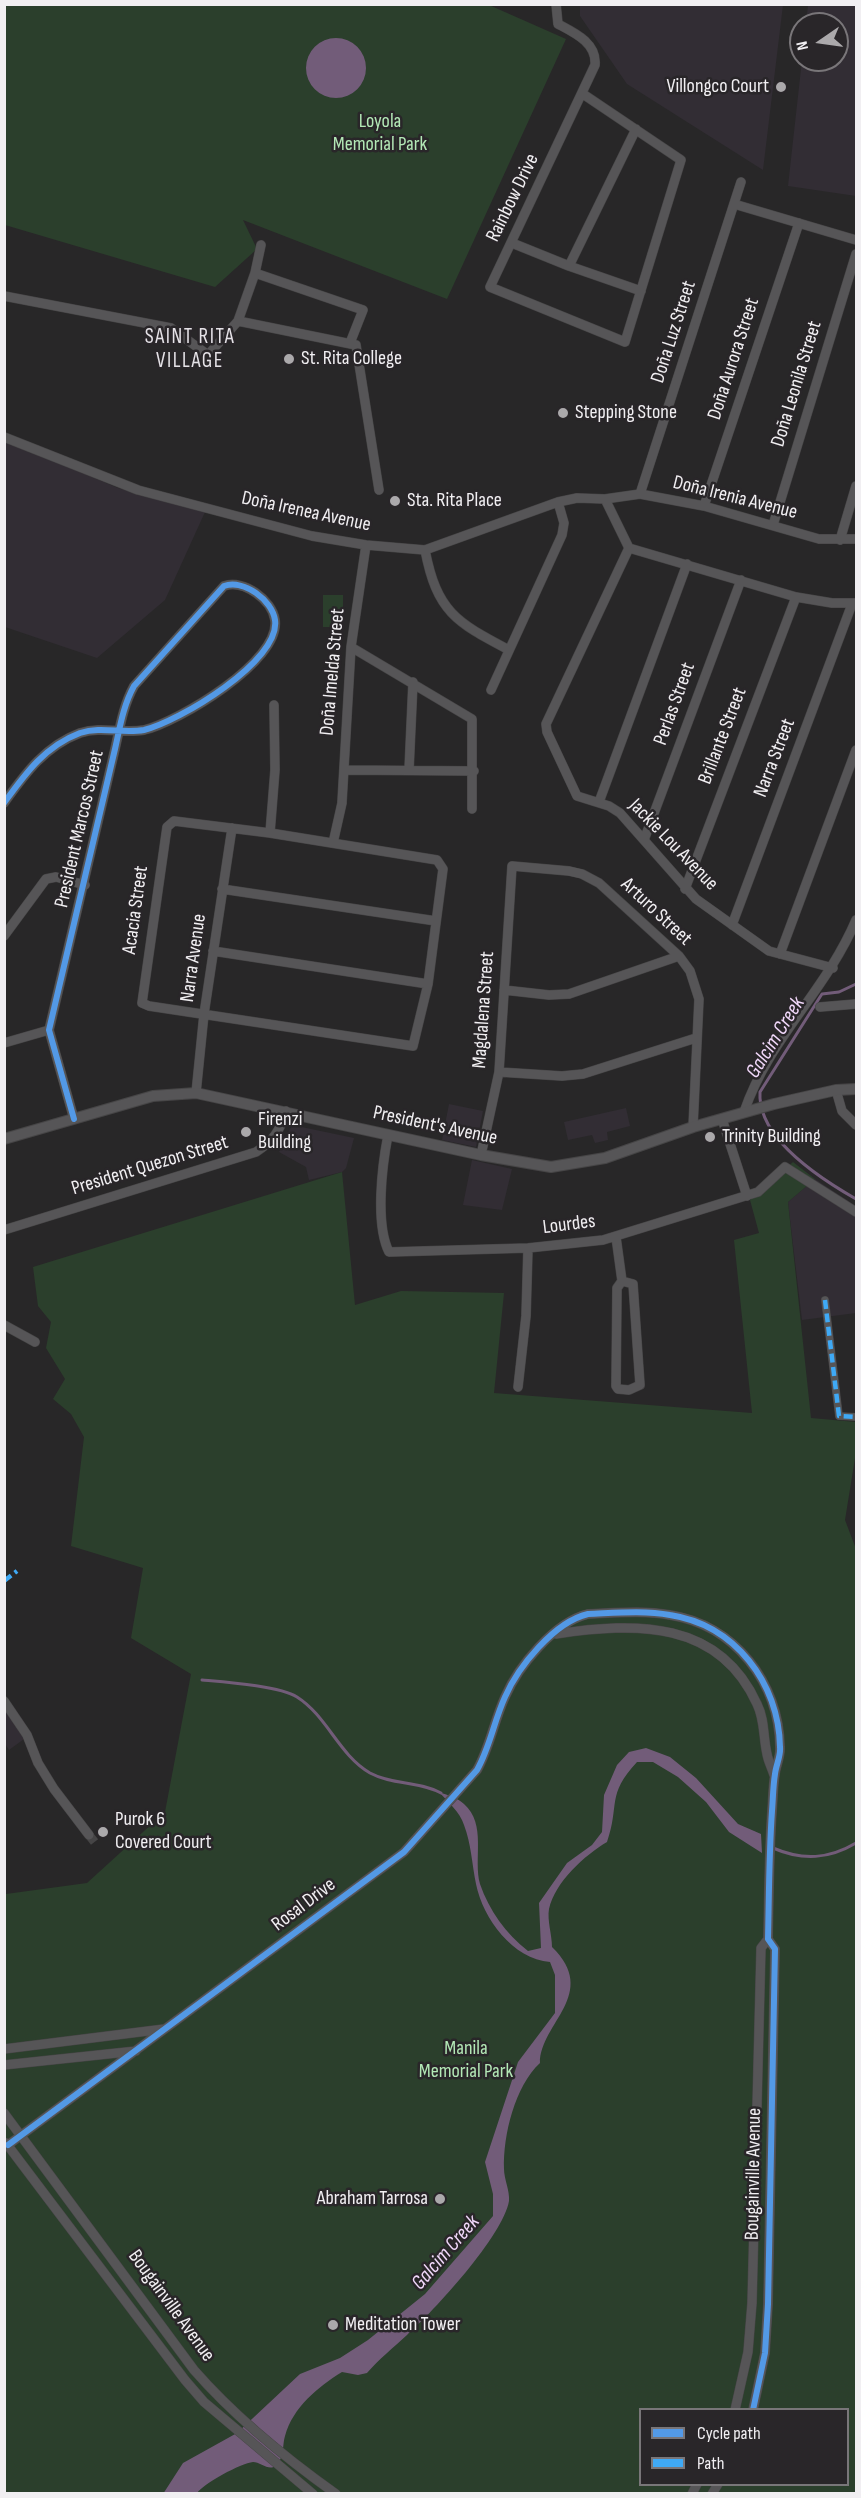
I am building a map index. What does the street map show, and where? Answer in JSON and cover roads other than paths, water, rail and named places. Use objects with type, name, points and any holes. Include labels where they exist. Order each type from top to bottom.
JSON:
[{"type":"street","name":"Rainbow Drive","points":[[556,4],[558,24],[583,37],[596,57],[584,94],[490,287],[625,342],[641,291]]},
{"type":"street","points":[[512,243],[641,291],[681,160],[584,94]]},
{"type":"street","points":[[569,266],[636,129]]},
{"type":"street","name":"Doña Luz Street","points":[[640,494],[741,182]]},
{"type":"street","points":[[734,204],[856,240]]},
{"type":"street","name":"Doña Aurora Street","points":[[704,506],[799,223]]},
{"type":"street","points":[[4,296],[171,328],[208,356],[238,321],[255,273],[261,245]]},
{"type":"street","name":"Doña Leonila Street","points":[[773,525],[856,254]]},
{"type":"street","points":[[255,273],[363,310],[353,344],[379,490]]},
{"type":"street","points":[[238,321],[353,344]]},
{"type":"street","name":"Doña Irenea Avenue","points":[[4,437],[138,490],[312,536],[366,545],[425,550],[558,502],[577,498],[604,499]]},
{"type":"street","points":[[840,540],[856,486]]},
{"type":"street","name":"Doña Irenia Avenue","points":[[604,499],[640,494],[704,506],[819,539],[856,539]]},
{"type":"street","points":[[604,499],[629,548],[796,597],[824,603],[854,603]]},
{"type":"street","points":[[491,690],[562,535],[564,523],[558,502]]},
{"type":"street","name":"Doña Imelda Street","points":[[333,843],[342,803],[351,647],[366,545]]},
{"type":"street","name":"Jackie Lou Avenue","points":[[629,548],[546,724],[547,732],[578,796],[599,802],[620,813],[685,889],[769,951],[833,968]]},
{"type":"street","points":[[425,550],[431,581],[455,618],[471,630],[509,650]]},
{"type":"street","points":[[599,802],[687,564]]},
{"type":"street","name":"Perlas Street","points":[[644,840],[741,580]]},
{"type":"street","name":"President Marcos Street","points":[[74,1119],[49,1030],[85,885],[119,730],[126,700],[134,686],[218,592],[232,584],[247,587],[270,608],[275,622],[275,631],[264,649],[235,680],[205,700],[154,727],[119,730]]},
{"type":"street","name":"Brillante Street","points":[[685,889],[796,597]]},
{"type":"street","name":"Narra Street","points":[[732,925],[854,603]]},
{"type":"street","points":[[351,647],[472,719],[474,771],[472,809]]},
{"type":"street","points":[[409,770],[413,682]]},
{"type":"street","points":[[270,833],[275,770],[274,705]]},
{"type":"street","points":[[4,803],[23,777],[49,750],[80,734],[108,728],[119,730]]},
{"type":"street","points":[[780,954],[856,750]]},
{"type":"street","points":[[344,770],[474,771]]},
{"type":"street","name":"Acacia Street","points":[[204,1014],[142,1003],[167,827],[174,821],[232,828]]},
{"type":"street","points":[[204,1014],[413,1046],[428,984],[443,869],[441,863],[437,860],[232,828]]},
{"type":"street","name":"Narra Avenue","points":[[196,1093],[204,1014],[232,828]]},
{"type":"street","name":"Arturo Street","points":[[512,866],[582,874],[598,883],[679,956],[690,971],[699,999],[693,1127]]},
{"type":"street","name":"Magdalena Street","points":[[481,1155],[499,1072],[512,866]]},
{"type":"street","points":[[4,936],[46,879],[56,877],[85,885]]},
{"type":"street","points":[[222,889],[436,921]]},
{"type":"street","points":[[749,1110],[761,1071],[777,1044],[833,968],[856,920]]},
{"type":"street","points":[[213,951],[428,984]]},
{"type":"street","points":[[504,990],[549,995],[569,994],[679,956]]},
{"type":"street","points":[[820,1007],[856,1004]]},
{"type":"street","points":[[4,1043],[49,1030]]},
{"type":"street","points":[[499,1072],[562,1076],[582,1074],[696,1038]]},
{"type":"street","name":"President's Avenue","points":[[4,1139],[153,1096],[196,1093],[481,1155],[551,1167],[605,1158],[749,1110],[836,1090],[856,1089]]},
{"type":"street","points":[[836,1090],[842,1112],[856,1125]]},
{"type":"street","name":"President Quezon Street","points":[[4,1230],[256,1152],[270,1143],[281,1129],[286,1111]]},
{"type":"street","points":[[722,1119],[747,1196]]},
{"type":"street","name":"Lourdes","points":[[388,1135],[382,1162],[382,1239],[389,1252],[528,1248],[573,1245],[616,1237],[758,1192],[785,1167],[856,1212]]},
{"type":"street","points":[[616,1237],[622,1281],[617,1289],[616,1386],[618,1389],[629,1390],[640,1385],[636,1311],[633,1284],[622,1281]]},
{"type":"street","points":[[518,1387],[526,1316],[528,1248]]},
{"type":"street","points":[[825,1300],[839,1416],[856,1417]]},
{"type":"street","points":[[4,1325],[35,1342]]},
{"type":"street","points":[[572,1626],[588,1614],[669,1614],[712,1628],[742,1652],[761,1677],[778,1716],[781,1750],[774,1775]]},
{"type":"street","points":[[572,1626],[668,1631],[706,1644],[730,1661],[749,1689],[764,1726],[767,1754],[774,1775]]},
{"type":"street","name":"Rosal Drive","points":[[6,2143],[22,2136],[138,2051],[164,2029],[404,1851],[484,1758],[504,1697],[518,1672],[554,1634],[572,1626]]},
{"type":"street","points":[[4,1701],[27,1735],[42,1770],[89,1835]]},
{"type":"street","name":"Bougainville Avenue","points":[[735,2408],[748,2352],[752,2303],[761,1948],[768,1939],[774,1775]]},
{"type":"street","name":"Bougainville Avenue","points":[[753,2408],[765,2353],[768,2304],[775,1949],[768,1939]]},
{"type":"street","points":[[4,2049],[164,2029]]},
{"type":"street","points":[[4,2065],[138,2051]]},
{"type":"street","name":"Bougainville Avenue","points":[[4,2113],[194,2370],[240,2424],[286,2464],[314,2493]]},
{"type":"street","name":"Bougainville Avenue","points":[[6,2143],[185,2380],[204,2402],[240,2424]]},
{"type":"street","name":"Bougainville Avenue","points":[[286,2464],[336,2493]]},
{"type":"waterway","name":"Galcim Creek","points":[[856,984],[839,992],[822,994],[760,1092],[762,1109],[780,1141],[809,1168],[856,1199]]},
{"type":"waterway","points":[[202,1680],[265,1687],[289,1693],[317,1714],[350,1756],[370,1773],[387,1780],[424,1786],[441,1793]]},
{"type":"waterway","name":"Galcim Creek","points":[[773,1848],[795,1855],[816,1856],[836,1852],[856,1843]]},
{"type":"tunnel","points":[[89,1835],[96,1844]]},
{"type":"place","name":"Villongco Court","points":[[781,87]]},
{"type":"place","name":"St. Rita College","points":[[289,359]]},
{"type":"place","name":"Stepping Stone","points":[[563,413]]},
{"type":"place","name":"Sta. Rita Place","points":[[395,501]]},
{"type":"place","name":"Firenzi Building","points":[[246,1132]]},
{"type":"place","name":"Trinity Building","points":[[710,1137]]},
{"type":"place","name":"Purok 6 Covered Court","points":[[103,1832]]},
{"type":"place","name":"Abraham Tarrosa","points":[[440,2199]]},
{"type":"place","name":"Meditation Tower","points":[[333,2325]]},
{"type":"district","name":"SAINT RITA VILLAGE","points":[[190,350]]},
{"type":"park label","name":"Loyola Memorial Park","points":[[380,134]]},
{"type":"park label","name":"Manila Memorial Park","points":[[466,2060]]}]
